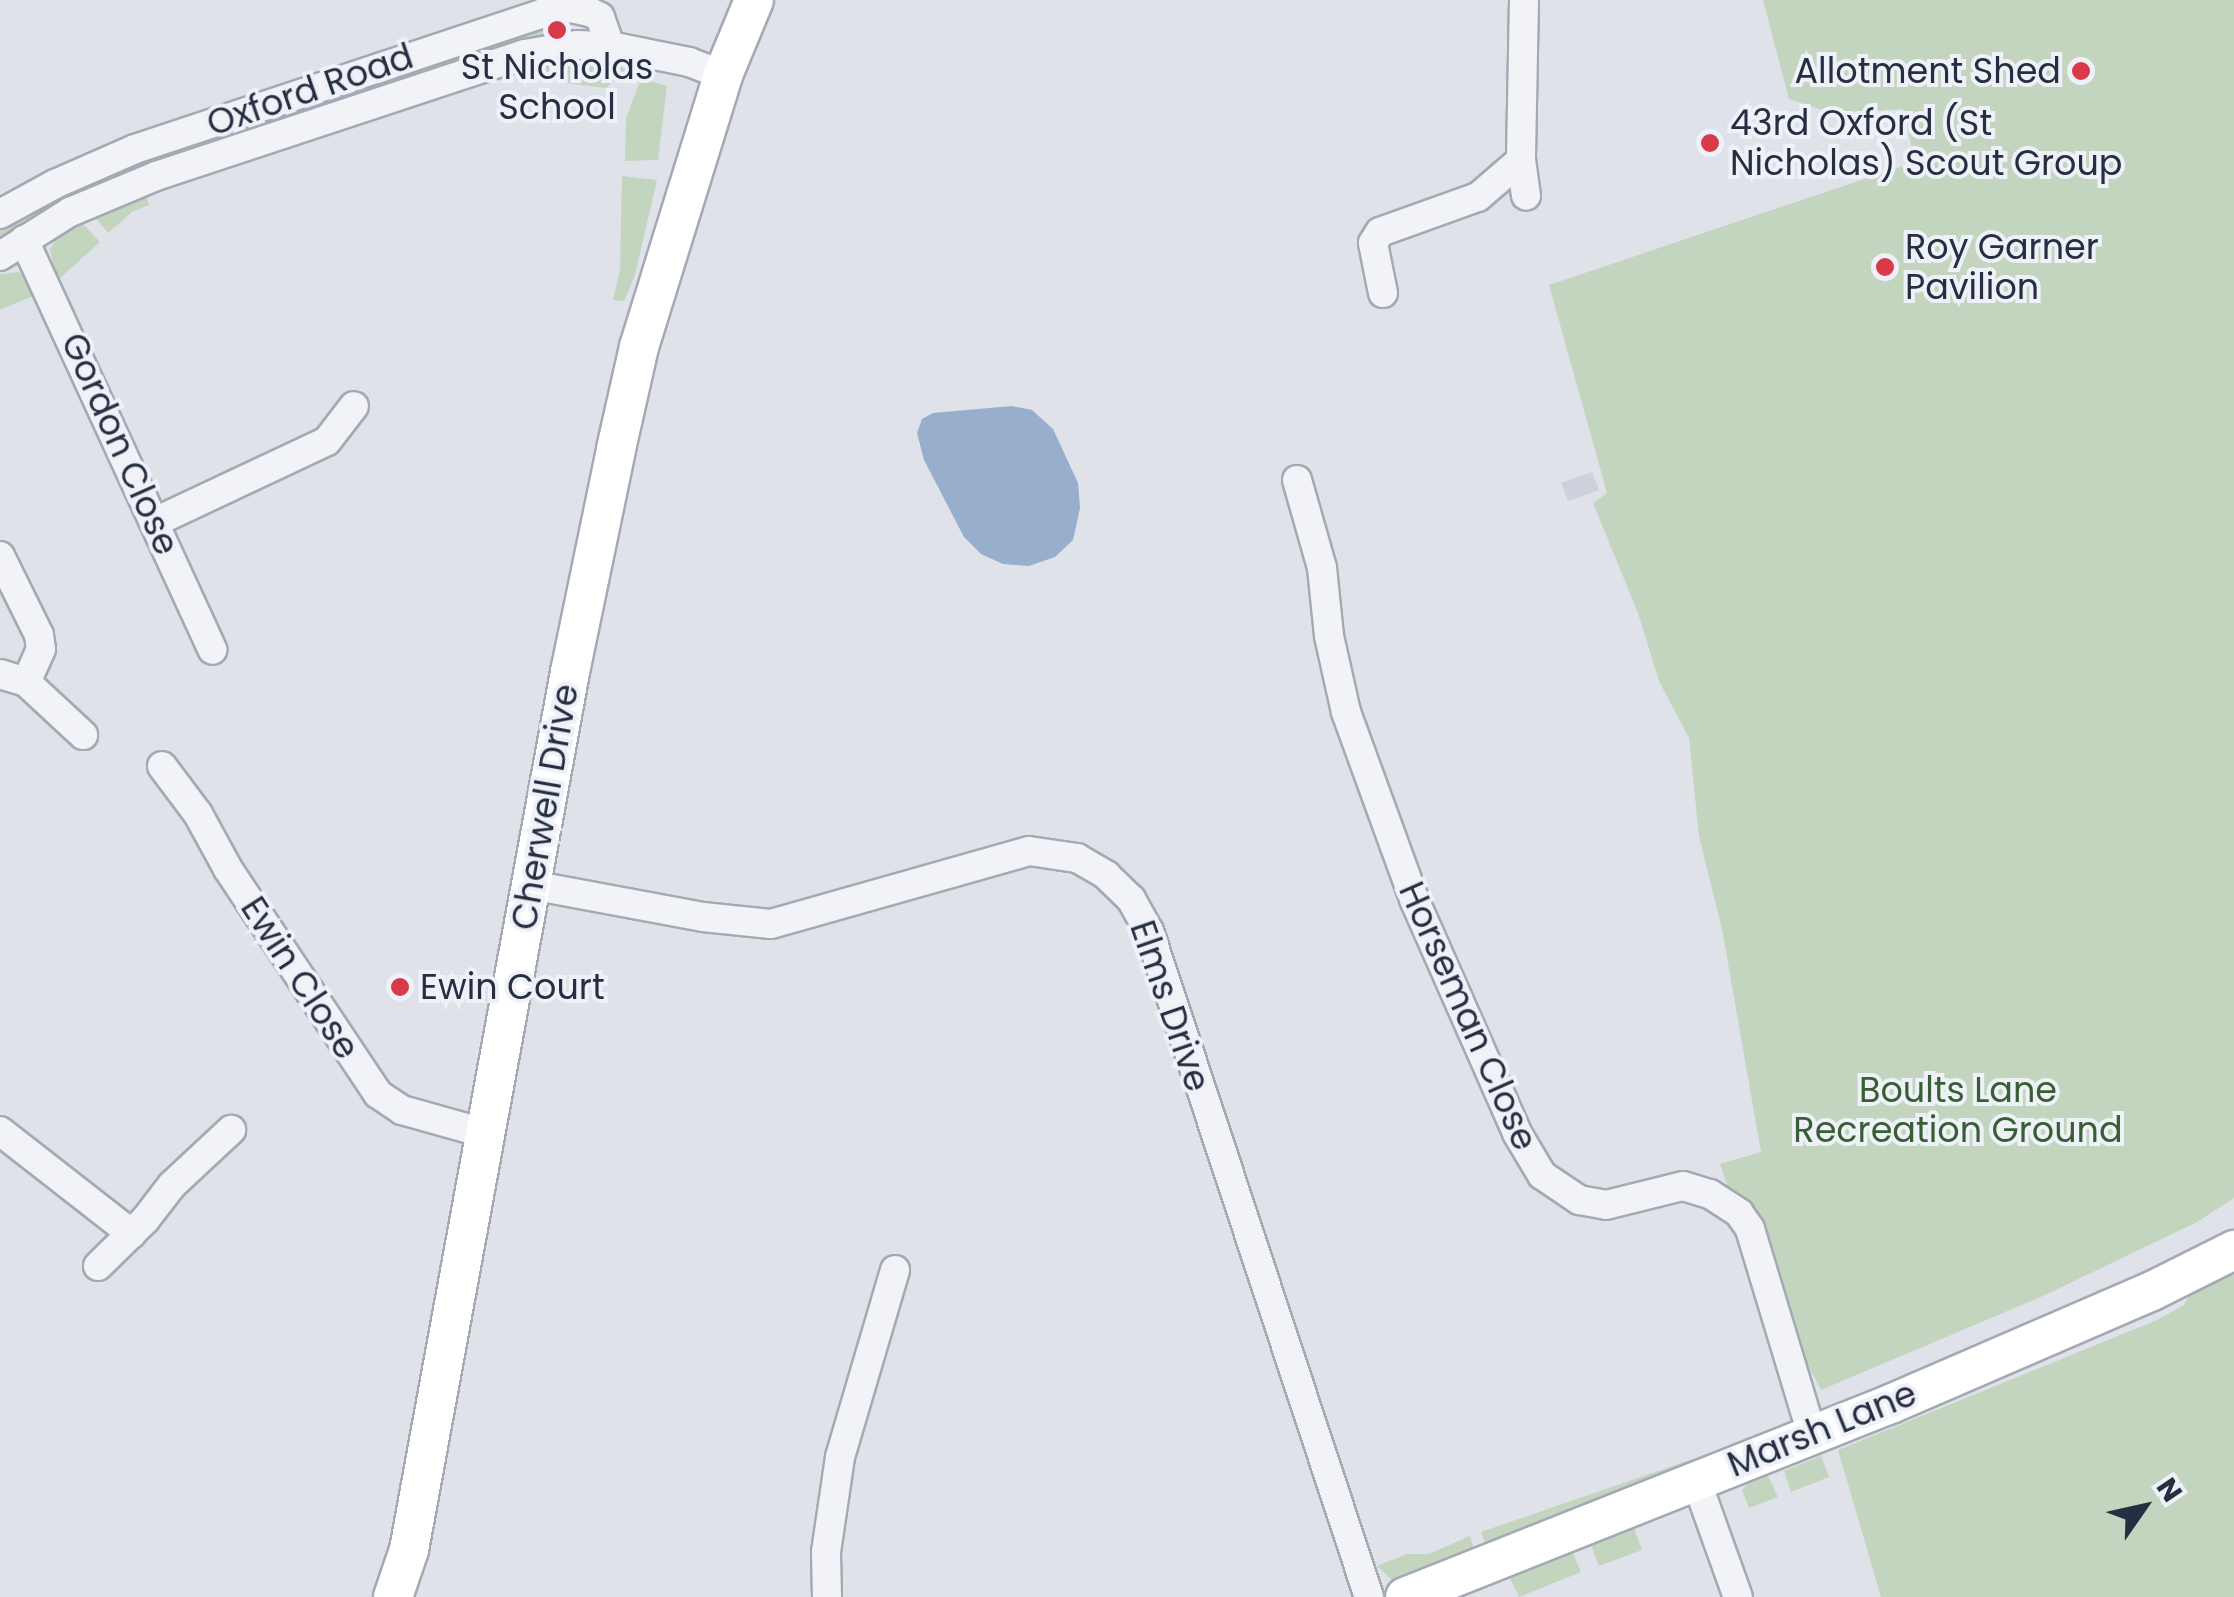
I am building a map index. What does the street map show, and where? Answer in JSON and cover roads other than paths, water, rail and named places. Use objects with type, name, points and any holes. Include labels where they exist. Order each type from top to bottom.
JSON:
[{"type":"main road","name":"Cherwell Drive","points":[[407,1597],[409,1550],[484,1133],[624,415],[722,74],[754,0]]},
{"type":"main road","name":"Marsh Lane","points":[[1405,1597],[1812,1434],[2152,1291],[2234,1250]]},
{"type":"main road","name":"Cherwell Drive","points":[[393,1597],[409,1550]]},
{"type":"street","points":[[1524,0],[1521,160],[1526,196]]},
{"type":"street","name":"Oxford Road","points":[[0,214],[55,184],[135,149],[543,13],[571,8],[600,17],[610,46]]},
{"type":"street","name":"Oxford Road","points":[[0,256],[70,212],[156,176],[470,70],[551,48],[610,46],[688,62],[722,74]]},
{"type":"street","points":[[1383,293],[1373,243],[1380,232],[1478,196],[1521,160]]},
{"type":"street","name":"Gordon Close","points":[[24,240],[213,650]]},
{"type":"street","points":[[155,522],[327,441],[354,406]]},
{"type":"street","name":"Horseman Close","points":[[1297,480],[1322,568],[1334,666],[1346,712],[1414,898],[1517,1134],[1542,1175],[1580,1200],[1606,1205],[1683,1186],[1710,1194],[1739,1213],[1750,1230],[1812,1434]]},
{"type":"street","points":[[0,556],[39,634],[41,648],[13,678],[83,735]]},
{"type":"street","name":"Ewin Close","points":[[162,766],[198,814],[228,869],[378,1094],[402,1110],[484,1133]]},
{"type":"street","name":"Elms Drive","points":[[531,885],[703,918],[772,924],[1028,851],[1077,858],[1106,875],[1132,900],[1149,930],[1368,1597]]},
{"type":"street","points":[[98,1266],[132,1234],[172,1185],[231,1130]]},
{"type":"street","points":[[0,1131],[132,1234]]},
{"type":"street","points":[[827,1597],[826,1552],[840,1457],[895,1270]]},
{"type":"street","points":[[1696,1480],[1738,1597]]},
{"type":"water","points":[[1012,406],[1032,410],[1053,429],[1078,483],[1080,508],[1073,540],[1055,557],[1029,566],[1003,564],[981,554],[964,537],[924,460],[917,433],[922,419],[933,413]]},
{"type":"place","name":"St Nicholas School","points":[[557,30]]},
{"type":"place","name":"Allotment Shed","points":[[2081,71]]},
{"type":"place","name":"43rd Oxford (St Nicholas) Scout Group","points":[[1710,143]]},
{"type":"place","name":"Roy Garner Pavilion","points":[[1885,267]]},
{"type":"place","name":"Ewin Court","points":[[400,987]]},
{"type":"park label","name":"Boults Lane Recreation Ground","points":[[1958,1110]]}]
